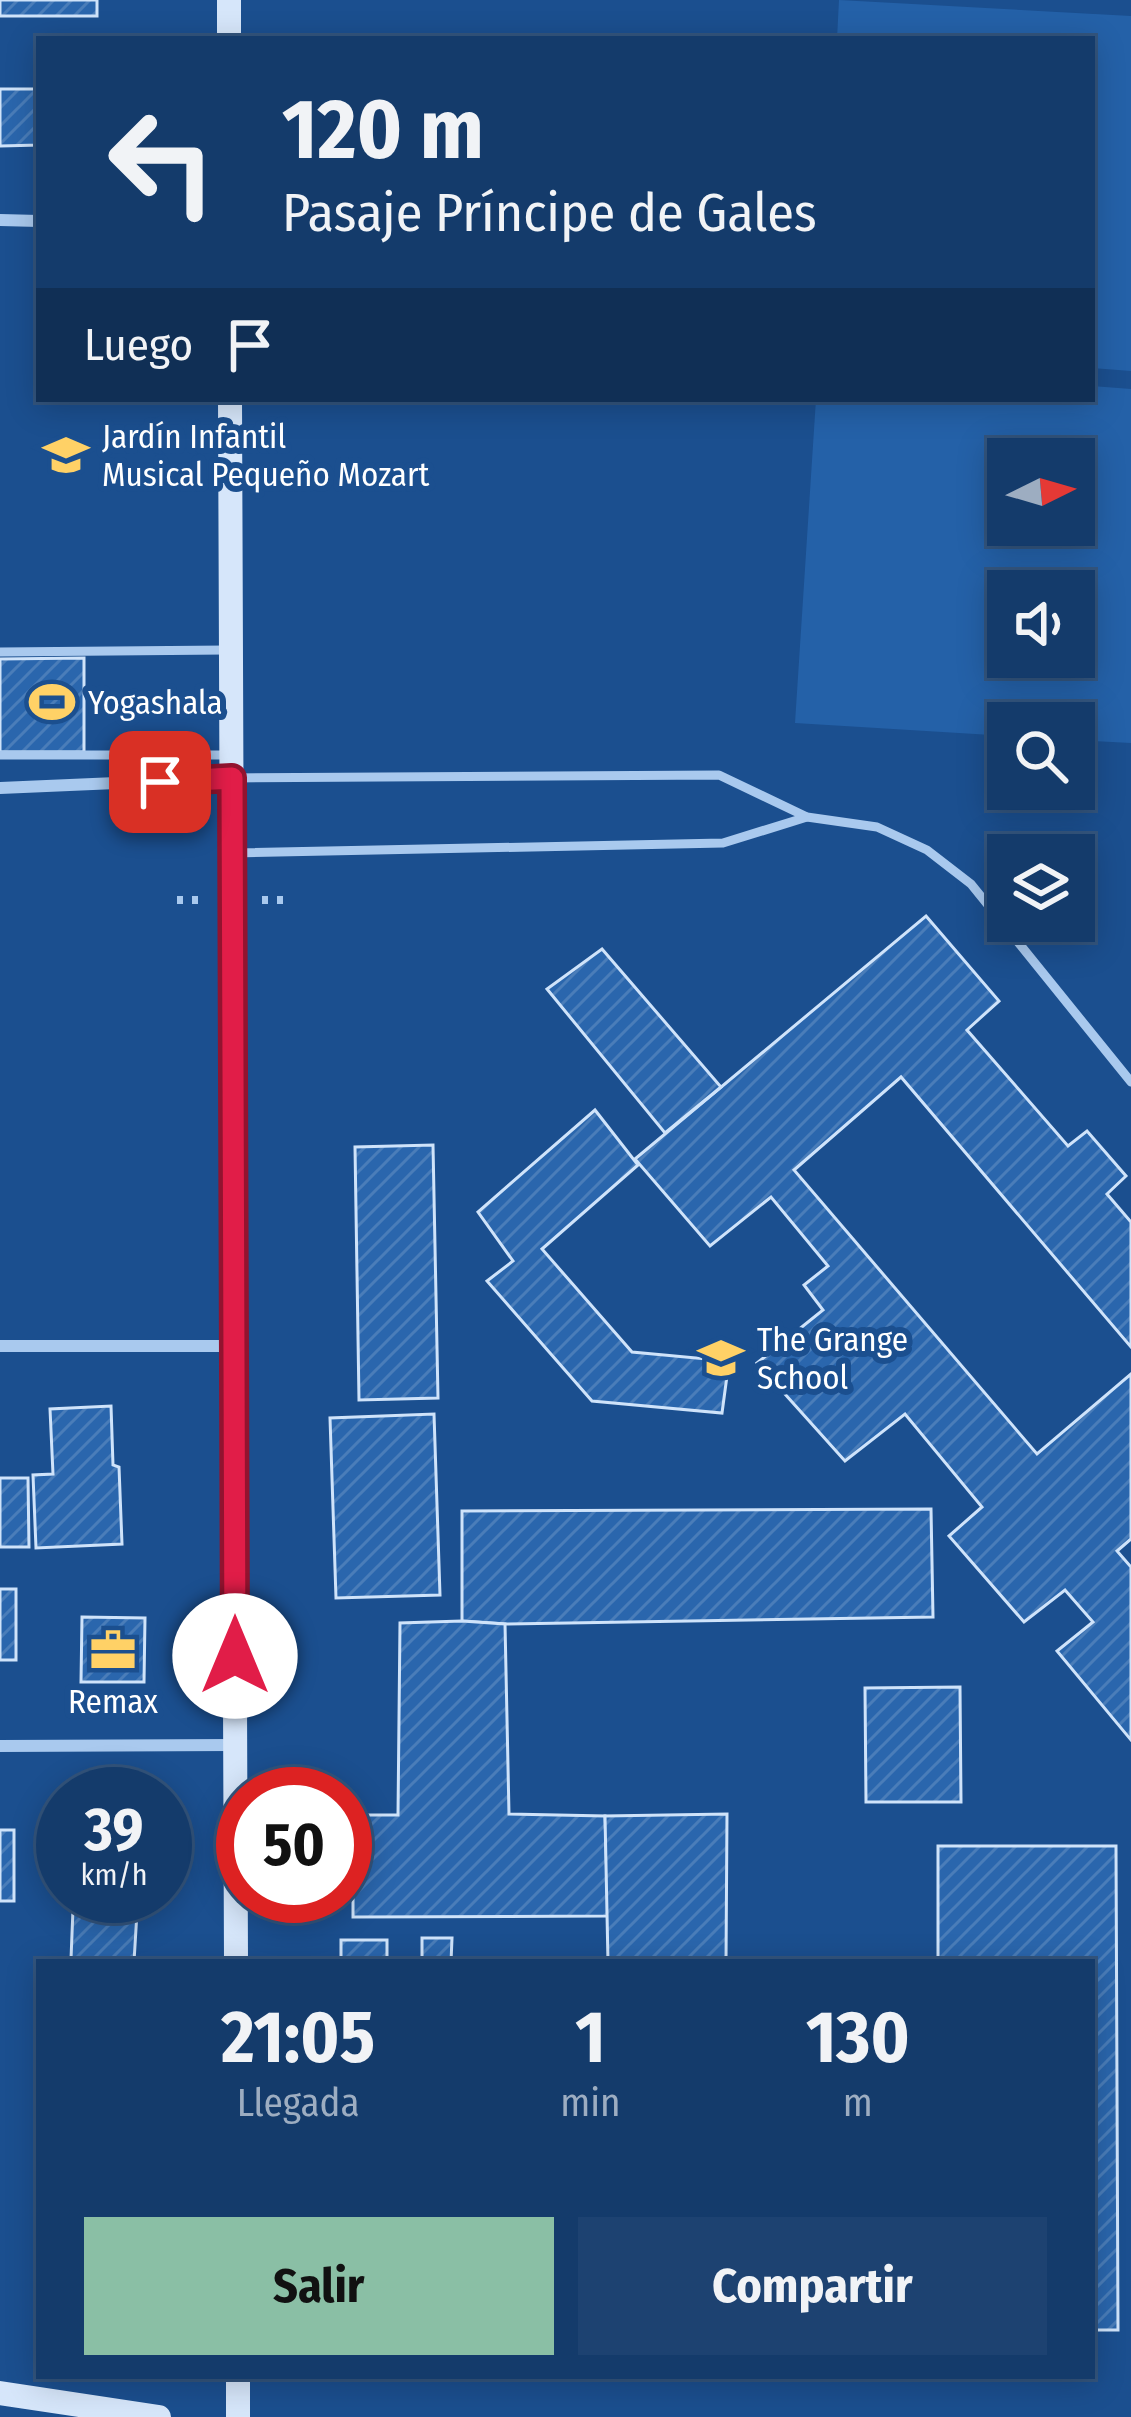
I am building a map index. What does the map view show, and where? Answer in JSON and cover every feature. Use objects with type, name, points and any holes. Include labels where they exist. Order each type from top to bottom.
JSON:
[{"type":"main road","points":[[229,0],[229,36]]},
{"type":"main road","points":[[230,402],[236,1959]]},
{"type":"main road","points":[[238,2379],[238,2417]]},
{"type":"main road","points":[[0,2393],[159,2417]]},
{"type":"street","points":[[0,220],[36,221]]},
{"type":"street","points":[[0,788],[231,767]]},
{"type":"street","points":[[0,1346],[234,1346]]},
{"type":"street","points":[[0,1746],[236,1745]]},
{"type":"lane","points":[[0,652],[232,650]]},
{"type":"lane","points":[[0,755],[231,767],[719,775],[807,817],[877,827],[927,850],[971,884],[1131,1082]]},
{"type":"lane","points":[[232,853],[723,843],[807,817]]},
{"type":"shaded area","points":[[839,0],[1131,16],[1131,371],[1095,368],[1095,36],[837,36]]},
{"type":"shaded area","points":[[1095,386],[1131,389],[1131,743],[1095,741],[1095,702],[987,702],[987,735],[795,723],[816,402],[1095,402]]},
{"type":"building","points":[[0,0],[97,0],[97,16],[0,16]]},
{"type":"building","points":[[0,89],[36,89],[36,145],[0,146]]},
{"type":"building","points":[[84,658],[84,752],[0,752],[0,659]]},
{"type":"building","points":[[926,916],[999,1001],[967,1030],[1068,1146],[1087,1131],[1126,1176],[1107,1194],[1131,1222],[1131,1347],[901,1077],[794,1170],[1037,1454],[1131,1374],[1131,1539],[1117,1551],[1131,1567],[1131,1740],[1057,1651],[1093,1622],[1065,1590],[1024,1622],[949,1536],[982,1507],[905,1414],[845,1461],[757,1363],[823,1310],[804,1285],[828,1266],[771,1197],[710,1246],[635,1159]]},
{"type":"building","points":[[602,949],[721,1087],[665,1133],[547,989]]},
{"type":"building","points":[[595,1110],[638,1165],[542,1249],[632,1352],[729,1361],[722,1413],[592,1401],[487,1281],[513,1261],[478,1212]]},
{"type":"building","points":[[433,1145],[438,1398],[359,1400],[355,1147]]},
{"type":"building","points":[[111,1406],[122,1544],[36,1548],[33,1475],[53,1474],[50,1409]]},
{"type":"building","points":[[434,1414],[440,1595],[336,1598],[330,1418]]},
{"type":"building","points":[[0,1478],[28,1478],[29,1547],[0,1547]]},
{"type":"building","points":[[931,1509],[933,1617],[462,1621],[462,1511]]},
{"type":"building","points":[[0,1589],[16,1589],[16,1660],[0,1660]]},
{"type":"building","name":"Remax","points":[[82,1617],[145,1618],[144,1682],[81,1682]]},
{"type":"building","points":[[400,1623],[505,1624],[509,1814],[605,1816],[608,1916],[372,1917],[372,1815],[398,1815]]},
{"type":"building","points":[[960,1687],[961,1802],[866,1802],[865,1688]]},
{"type":"building","points":[[727,1814],[726,1959],[608,1959],[605,1816]]},
{"type":"building","points":[[0,1830],[14,1830],[14,1901],[0,1901]]},
{"type":"building","points":[[938,1846],[1116,1846],[1118,2330],[1095,2330],[1095,1959],[938,1959]]},
{"type":"building","points":[[72,1923],[136,1923],[134,1959],[71,1959]]},
{"type":"building","points":[[422,1938],[452,1938],[451,1959],[422,1959]]},
{"type":"building","points":[[341,1940],[387,1940],[387,1959],[341,1959]]},
{"type":"place","name":"Jardín Infantil Musical Pequeño Mozart","points":[[66,455]]},
{"type":"place","name":"Yogashala","points":[[52,702]]},
{"type":"place","name":"The Grange School","points":[[721,1358]]},
{"type":"place","name":"Remax","points":[[113,1650]]},
{"type":"route","points":[[160,782],[232,778],[235,1656]]}]
